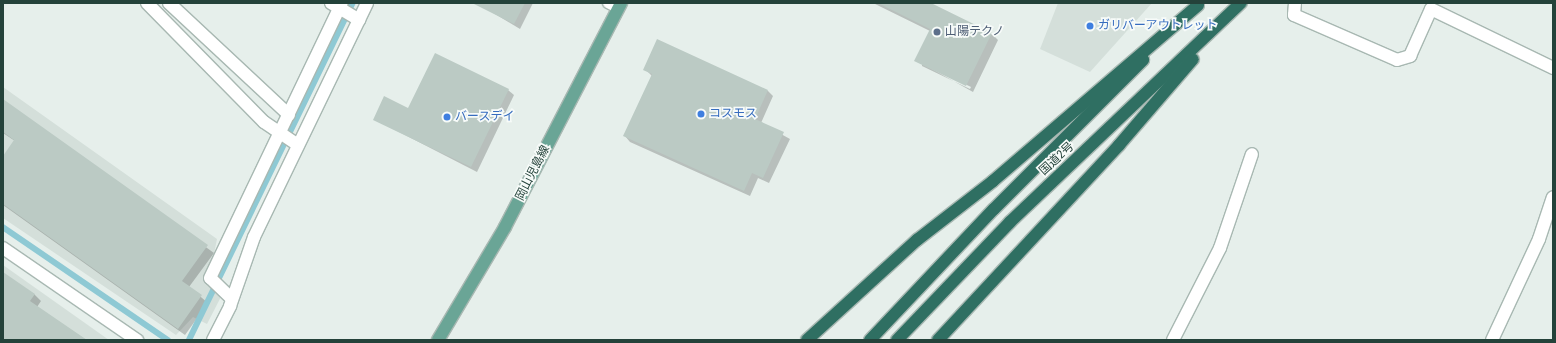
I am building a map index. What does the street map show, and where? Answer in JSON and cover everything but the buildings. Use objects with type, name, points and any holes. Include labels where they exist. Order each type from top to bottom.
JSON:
[{"type":"highway","points":[[807,340],[917,240],[993,181],[1200,4]]},
{"type":"highway","name":"国道2号","points":[[870,340],[994,209],[1200,4]]},
{"type":"highway","points":[[938,340],[1119,145],[1237,7]]},
{"type":"highway","name":"国道2号","points":[[897,340],[1010,222],[1237,7]]},
{"type":"main road","name":"岡山児島線","points":[[438,340],[505,227],[616,5]]},
{"type":"street","points":[[147,3],[289,140]]},
{"type":"street","points":[[169,3],[289,115]]},
{"type":"street","points":[[228,295],[212,280],[289,140],[289,115],[345,10],[367,3]]},
{"type":"street","points":[[1295,3],[1294,14],[1397,60],[1410,56],[1431,9],[1553,68]]},
{"type":"street","points":[[213,340],[228,295],[254,237],[289,140],[345,10]]},
{"type":"street","points":[[1172,340],[1220,248],[1252,154]]},
{"type":"street","points":[[1492,340],[1538,239],[1553,197]]},
{"type":"street","points":[[3,248],[137,340]]},
{"type":"shaded area","name":"ガリバーアウトレット","points":[[1058,3],[1152,3],[1090,72],[1040,49]]},
{"type":"shaded area","points":[[3,87],[217,239],[212,264],[225,289],[207,324],[193,317],[176,335],[3,218]]},
{"type":"shaded area","points":[[3,265],[109,340],[3,340]]},
{"type":"waterway","points":[[189,340],[353,3]]},
{"type":"waterway","points":[[3,227],[168,340]]},
{"type":"place","name":"ガリバーアウトレット","points":[[1090,26]]},
{"type":"place","name":"山陽テクノ","points":[[937,32]]},
{"type":"place","name":"コスモス","points":[[701,114]]},
{"type":"place","name":"バースデイ","points":[[447,117]]}]
